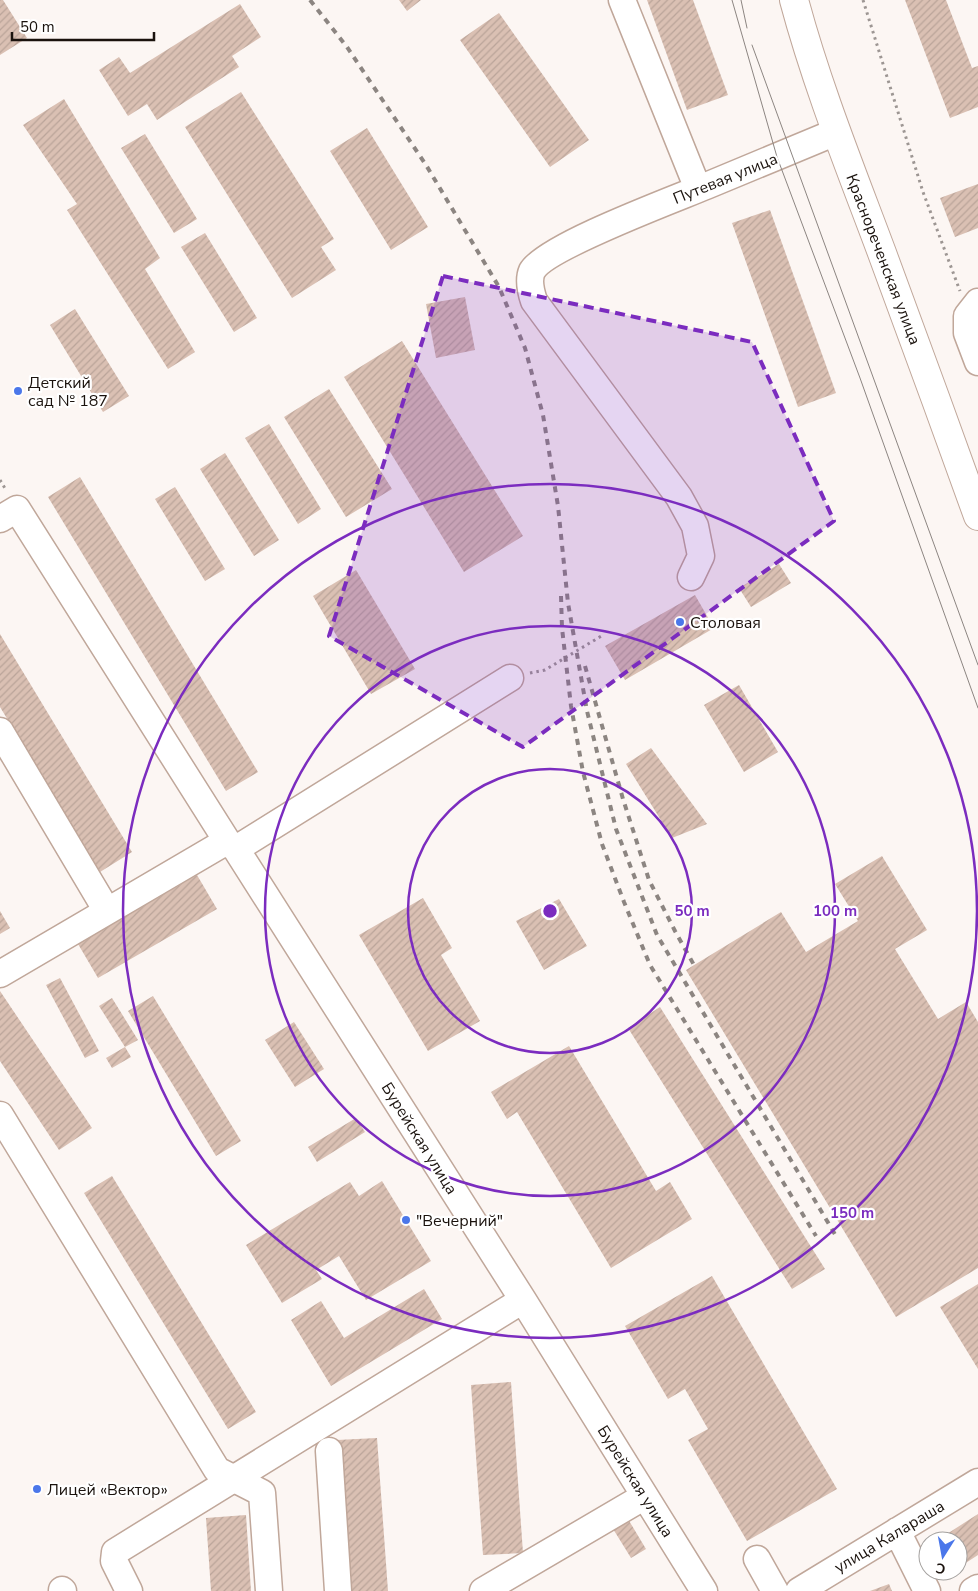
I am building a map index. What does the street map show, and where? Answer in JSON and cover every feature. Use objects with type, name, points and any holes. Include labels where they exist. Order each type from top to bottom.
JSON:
[{"type":"main road","name":"Краснореченская улица","points":[[794,0],[802,32],[836,132],[908,321],[978,516]]},
{"type":"street","points":[[622,0],[698,189]]},
{"type":"street","name":"Путевая улица","points":[[691,577],[701,556],[696,526],[679,497],[534,301],[530,283],[532,271],[544,260],[571,244],[613,224],[836,132]]},
{"type":"street","points":[[970,300],[967,316],[967,333],[978,362]]},
{"type":"street","name":"Бурейская улица","points":[[0,519],[17,509],[523,1300],[704,1591]]},
{"type":"street","points":[[0,974],[107,911],[232,845],[510,678]]},
{"type":"street","points":[[0,732],[107,911]]},
{"type":"street","points":[[0,1114],[217,1470],[262,1493],[269,1591]]},
{"type":"street","points":[[129,1591],[114,1561],[116,1552],[523,1300]]},
{"type":"street","points":[[329,1451],[338,1591]]},
{"type":"street","name":"улица Калараша","points":[[799,1591],[978,1482]]},
{"type":"street","points":[[483,1591],[646,1496]]},
{"type":"street","points":[[897,1532],[927,1591]]},
{"type":"street","points":[[757,1559],[774,1591]]},
{"type":"street","points":[[973,1591],[978,1588]]},
{"type":"path","points":[[863,0],[923,192],[970,300]]},
{"type":"path","points":[[510,678],[545,670],[603,635]]},
{"type":"highlighted area","points":[[443,276],[752,342],[834,521],[523,747],[329,636]]},
{"type":"building","points":[[0,0],[3,0],[27,38],[0,55]]},
{"type":"building","points":[[399,0],[421,0],[407,11]]},
{"type":"building","points":[[647,0],[693,0],[728,95],[687,110]]},
{"type":"building","points":[[905,0],[946,0],[972,68],[978,66],[978,107],[950,118]]},
{"type":"building","points":[[240,4],[261,37],[232,56],[239,67],[157,120],[147,104],[128,116],[99,70],[119,57],[130,73]]},
{"type":"building","points":[[499,13],[589,140],[550,167],[460,40]]},
{"type":"building","points":[[241,92],[334,239],[321,247],[336,270],[292,298],[185,127]]},
{"type":"building","points":[[64,99],[160,258],[145,269],[195,352],[168,369],[67,210],[77,204],[23,125]]},
{"type":"building","points":[[367,128],[428,227],[391,250],[330,151]]},
{"type":"building","points":[[145,134],[197,219],[174,233],[121,148]]},
{"type":"building","points":[[978,184],[978,228],[955,237],[940,198]]},
{"type":"building","points":[[770,210],[836,393],[798,407],[732,223]]},
{"type":"building","points":[[205,233],[257,318],[234,332],[181,247]]},
{"type":"building","points":[[465,297],[475,350],[436,358],[426,304]]},
{"type":"building","points":[[75,309],[129,396],[103,412],[50,325]]},
{"type":"building","points":[[402,341],[523,536],[464,572],[344,377]]},
{"type":"building","points":[[329,389],[392,489],[346,517],[284,417]]},
{"type":"building","points":[[269,424],[321,509],[298,524],[245,438]]},
{"type":"building","points":[[225,453],[279,540],[254,556],[200,469]]},
{"type":"building","points":[[80,477],[258,772],[226,791],[48,497]]},
{"type":"building","points":[[175,487],[225,569],[205,581],[155,499]]},
{"type":"building","points":[[779,564],[791,583],[751,607],[739,588]]},
{"type":"building","points":[[356,570],[415,669],[371,694],[313,596]]},
{"type":"building","points":[[695,595],[714,628],[625,680],[605,646]]},
{"type":"building","points":[[0,634],[132,852],[100,872],[0,707]]},
{"type":"building","points":[[739,685],[778,752],[744,772],[704,705]]},
{"type":"building","points":[[651,748],[707,824],[672,838],[626,764]]},
{"type":"building","points":[[882,856],[927,930],[895,949],[938,1019],[966,1002],[978,1022],[978,1268],[896,1317],[686,970],[781,912],[806,952],[858,921],[835,884]]},
{"type":"building","points":[[197,875],[217,909],[98,978],[78,944]]},
{"type":"building","points":[[423,898],[452,948],[441,955],[480,1021],[428,1051],[359,935]]},
{"type":"building","points":[[559,899],[587,946],[544,970],[516,921]]},
{"type":"building","points":[[0,911],[10,928],[0,934]]},
{"type":"building","points":[[60,978],[99,1051],[85,1058],[46,985]]},
{"type":"building","points":[[0,991],[92,1128],[59,1150],[0,1061]]},
{"type":"building","points":[[153,996],[241,1141],[216,1156],[128,1011]]},
{"type":"building","points":[[112,998],[138,1040],[125,1047],[99,1006]]},
{"type":"building","points":[[660,1007],[825,1269],[792,1289],[628,1028]]},
{"type":"building","points":[[294,1022],[324,1069],[295,1087],[265,1040]]},
{"type":"building","points":[[569,1046],[656,1191],[670,1182],[692,1219],[611,1268],[517,1112],[507,1119],[491,1092]]},
{"type":"building","points":[[125,1047],[131,1057],[112,1068],[106,1058]]},
{"type":"building","points":[[356,1118],[365,1132],[317,1162],[308,1147]]},
{"type":"building","points":[[112,1176],[256,1412],[228,1429],[84,1193]]},
{"type":"building","points":[[382,1181],[431,1261],[366,1300],[339,1256],[316,1270],[322,1279],[282,1303],[246,1245],[350,1182],[359,1196]]},
{"type":"building","points":[[712,1276],[837,1489],[747,1541],[688,1440],[708,1429],[685,1389],[668,1399],[625,1326]]},
{"type":"building","points":[[978,1284],[978,1369],[940,1307]]},
{"type":"building","points":[[424,1289],[442,1319],[331,1386],[291,1320],[321,1301],[344,1338]]},
{"type":"building","points":[[511,1382],[523,1553],[483,1555],[471,1385]]},
{"type":"building","points":[[377,1438],[388,1591],[348,1591],[337,1440]]},
{"type":"building","points":[[625,1514],[646,1549],[631,1558],[610,1524]]},
{"type":"building","points":[[978,1514],[978,1555],[968,1562],[968,1531],[952,1531]]},
{"type":"building","points":[[246,1515],[251,1591],[211,1591],[206,1518]]},
{"type":"building","points":[[889,1584],[892,1591],[870,1591]]},
{"type":"tram line","points":[[732,0],[777,157],[860,378],[978,708]]},
{"type":"tram line","points":[[741,0],[747,28]]},
{"type":"tram line","points":[[752,45],[978,665]]},
{"type":"railway","points":[[310,0],[347,47],[426,165],[499,287],[525,348],[543,415],[558,506],[568,603],[587,711],[616,829],[657,935],[836,1236]]},
{"type":"railway","points":[[561,596],[562,628],[571,706],[583,772],[602,844],[624,902],[650,965],[816,1236]]},
{"type":"railway","points":[[585,666],[623,799],[649,880],[694,965]]},
{"type":"place","name":"Детский сад № 187","points":[[18,391]]},
{"type":"place","name":"Столовая","points":[[680,622]]},
{"type":"place","name":"\"Вечерний\"","points":[[406,1220]]},
{"type":"place","name":"Лицей «Вектор»","points":[[37,1489]]}]
